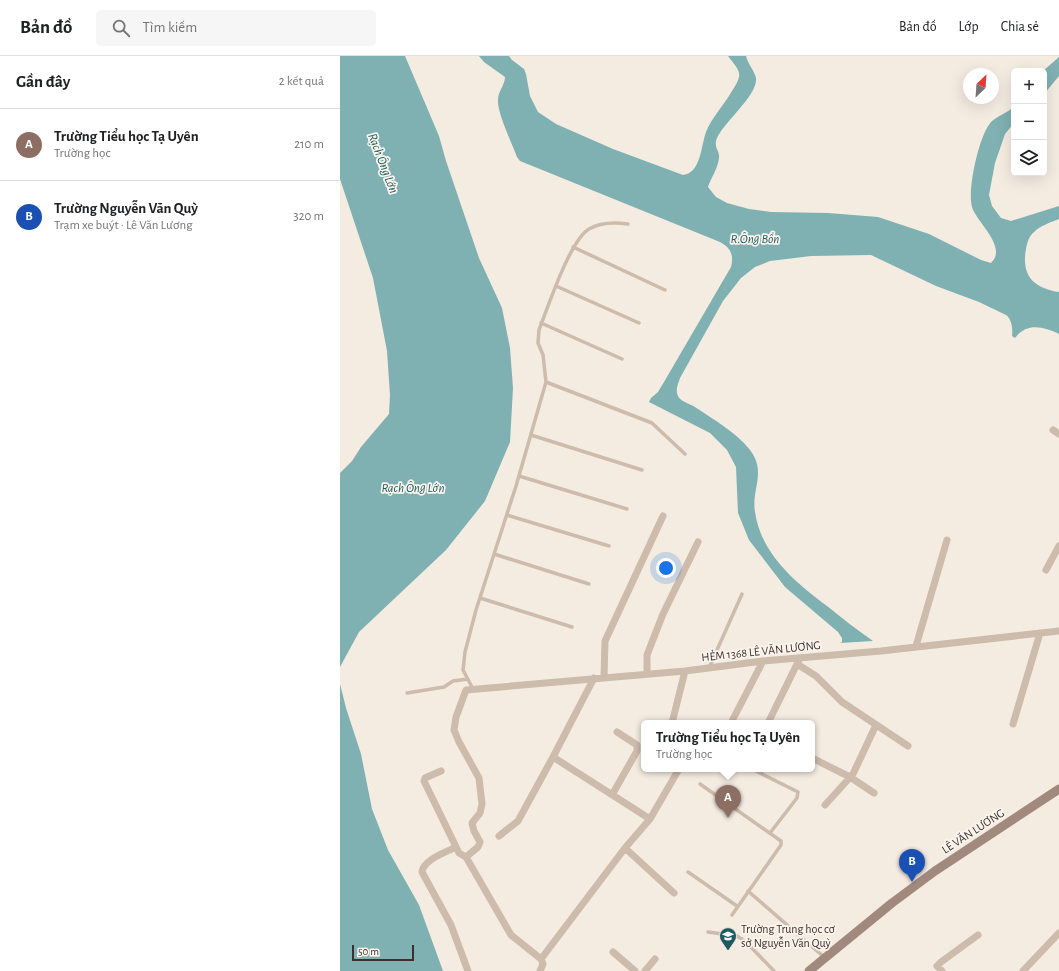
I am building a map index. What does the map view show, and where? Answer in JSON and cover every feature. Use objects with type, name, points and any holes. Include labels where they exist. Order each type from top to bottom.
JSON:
[{"type":"main road","name":"LÊ VĂN LƯƠNG","points":[[809,971],[892,903],[935,871],[1059,789]]},
{"type":"street","points":[[604,678],[605,641],[663,516]]},
{"type":"street","points":[[916,646],[947,540]]},
{"type":"street","points":[[647,674],[647,655],[663,614],[698,542]]},
{"type":"street","points":[[1046,570],[1059,546]]},
{"type":"street","name":"HẺM 1368 LÊ VĂN LƯƠNG","points":[[469,689],[685,671],[763,662],[798,661],[916,646],[1059,631]]},
{"type":"street","points":[[1013,724],[1040,633]]},
{"type":"street","points":[[769,720],[798,661],[816,676],[842,702],[908,746]]},
{"type":"street","points":[[733,720],[763,662]]},
{"type":"street","points":[[673,720],[685,671]]},
{"type":"street","points":[[499,836],[518,821],[553,758],[594,678]]},
{"type":"street","points":[[466,857],[478,846],[480,842],[474,831],[472,823],[480,813],[482,804],[479,778],[454,730],[456,717],[462,699],[469,689]]},
{"type":"street","points":[[825,805],[853,774],[876,725]]},
{"type":"street","points":[[612,795],[637,751],[636,745],[617,732]]},
{"type":"street","points":[[553,758],[650,819]]},
{"type":"street","points":[[815,760],[850,777],[874,793]]},
{"type":"street","points":[[441,771],[425,778],[424,781],[458,853],[466,857],[511,935],[541,960],[543,964],[540,971]]},
{"type":"street","points":[[541,960],[625,848],[650,819],[677,772]]},
{"type":"street","points":[[456,847],[428,861],[422,869],[422,872],[450,925],[468,971]]},
{"type":"street","points":[[625,848],[674,893]]},
{"type":"street","points":[[1023,971],[1059,933]]},
{"type":"street","points":[[942,971],[937,966],[941,962],[978,935]]},
{"type":"street","points":[[613,952],[635,971]]},
{"type":"street","points":[[645,971],[655,959]]},
{"type":"lane","points":[[469,689],[468,679],[462,670],[465,652],[546,382],[543,355],[538,343],[538,330],[573,247],[579,238],[588,229],[601,224],[614,222],[628,224]]},
{"type":"lane","points":[[573,247],[665,290]]},
{"type":"lane","points":[[556,286],[639,323]]},
{"type":"lane","points":[[541,323],[622,358]]},
{"type":"lane","points":[[546,382],[652,423],[685,454]]},
{"type":"lane","points":[[531,435],[642,470]]},
{"type":"lane","points":[[519,476],[627,509]]},
{"type":"lane","points":[[507,515],[609,546]]},
{"type":"lane","points":[[494,554],[589,584]]},
{"type":"lane","points":[[709,668],[742,594]]},
{"type":"lane","points":[[480,598],[572,627]]},
{"type":"lane","points":[[406,693],[444,687],[453,681],[468,679]]},
{"type":"lane","points":[[758,772],[798,792],[797,798],[770,833]]},
{"type":"lane","points":[[700,784],[781,841],[781,845],[732,915]]},
{"type":"lane","points":[[688,872],[737,906]]},
{"type":"lane","points":[[748,892],[825,958]]},
{"type":"lane","points":[[708,932],[737,936],[746,942],[774,971]]},
{"type":"water","name":"Rạch Ông Lớn","points":[[340,56],[405,56],[439,136],[479,258],[502,308],[510,348],[513,388],[510,442],[485,501],[446,550],[359,632],[340,667],[340,473],[352,461],[361,447],[389,414],[390,395],[387,351],[373,278],[340,179]]},
{"type":"water","name":"R.Ông Bổn","points":[[479,56],[509,56],[524,69],[530,96],[538,112],[556,124],[613,149],[683,175],[689,173],[697,164],[706,132],[738,81],[739,72],[728,56],[746,56],[756,78],[755,85],[752,92],[726,124],[717,138],[716,147],[719,155],[718,162],[708,187],[716,197],[727,203],[749,209],[771,212],[828,213],[878,217],[929,234],[981,260],[991,263],[995,257],[996,250],[994,242],[972,207],[971,188],[975,163],[982,138],[993,120],[1011,109],[1011,127],[1005,134],[995,163],[989,195],[992,206],[1001,218],[1011,221],[1059,206],[1059,219],[1039,228],[1028,240],[1025,258],[1028,273],[1036,284],[1059,292],[1059,334],[1047,329],[1036,327],[1025,330],[1015,338],[1012,336],[1011,322],[1006,315],[979,302],[936,286],[871,255],[811,256],[770,261],[755,267],[741,278],[723,301],[680,378],[678,385],[677,394],[679,398],[695,407],[731,432],[750,450],[755,458],[758,473],[754,504],[755,512],[764,541],[781,566],[803,587],[873,641],[840,643],[842,642],[842,638],[838,632],[785,587],[749,540],[738,513],[736,467],[727,450],[710,433],[649,402],[658,392],[731,267],[732,255],[729,249],[720,242],[520,161],[505,128],[498,106],[498,97],[505,77],[484,62]]},
{"type":"water","points":[[1059,57],[1059,76],[1047,90],[1047,68]]},
{"type":"water","points":[[340,684],[361,754],[372,809],[388,850],[419,905],[443,971],[340,971]]},
{"type":"place","name":"Trường Tiểu học Tạ Uyên","points":[[728,818]]},
{"type":"place","name":"Trường Nguyễn Văn Quỳ","points":[[912,882]]},
{"type":"place","name":"Trường Trung học cơ sở Nguyễn Văn Quỳ","points":[[728,951]]}]
